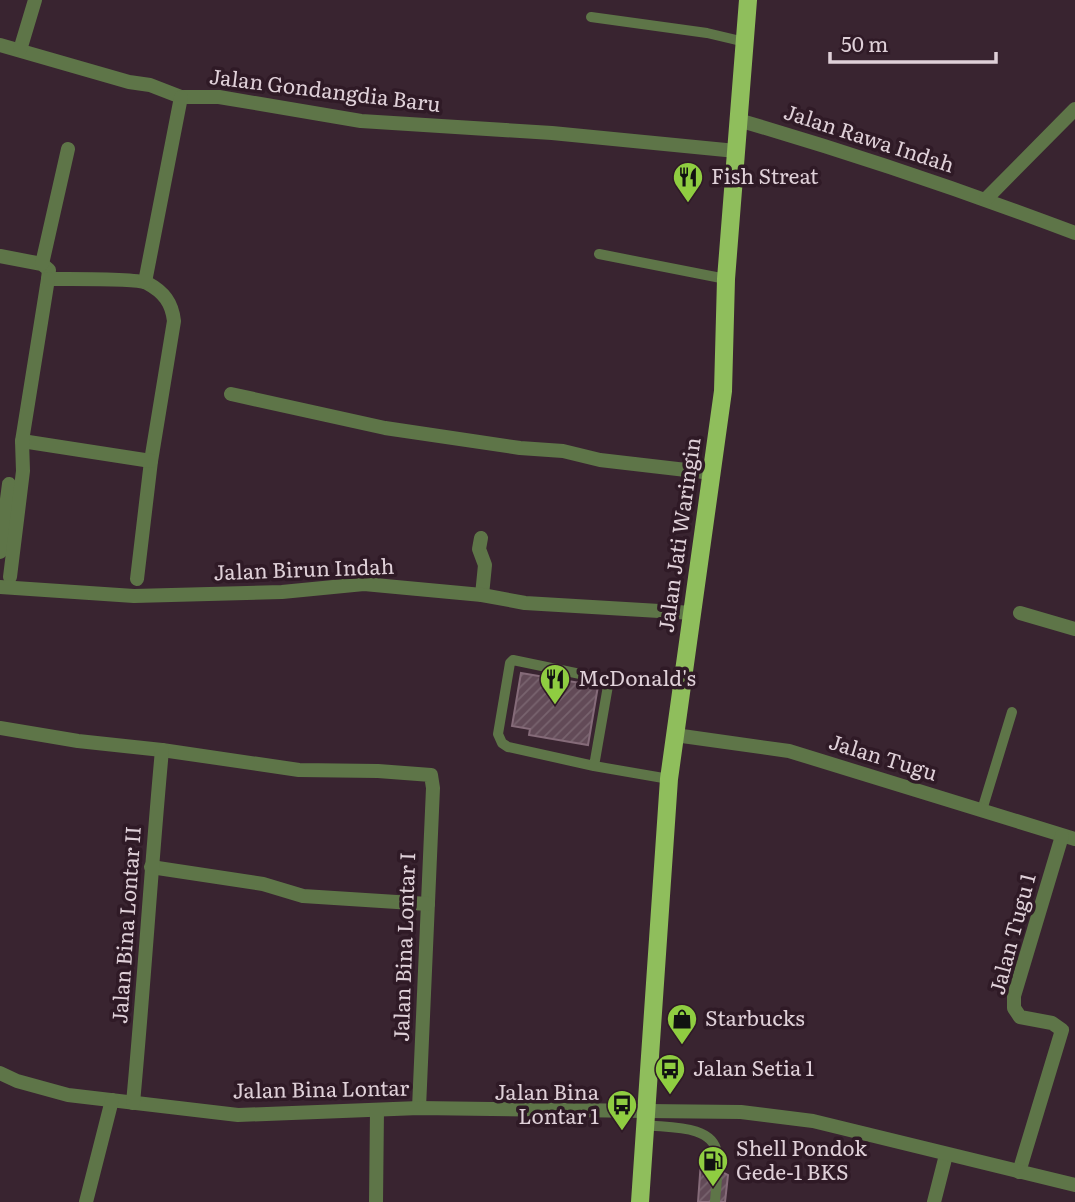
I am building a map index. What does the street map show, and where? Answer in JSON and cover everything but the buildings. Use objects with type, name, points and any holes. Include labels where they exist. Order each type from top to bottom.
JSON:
[{"type":"main road","name":"Jalan Jati Waringin","points":[[640,1202],[669,779],[723,391],[726,279],[748,0]]},
{"type":"street","points":[[20,50],[35,0]]},
{"type":"street","name":"Jalan Gondangdia Baru","points":[[0,45],[129,82],[150,85],[181,97],[219,97],[361,121],[552,133],[736,151]]},
{"type":"street","points":[[145,282],[181,97]]},
{"type":"street","points":[[986,200],[1075,109]]},
{"type":"street","name":"Jalan Rawa Indah","points":[[738,120],[836,148],[1075,233]]},
{"type":"street","points":[[42,264],[68,149]]},
{"type":"street","points":[[0,256],[42,264],[49,270],[22,441],[23,471],[5,582]]},
{"type":"street","points":[[48,279],[145,282],[167,298],[172,307],[174,321],[151,461],[137,579]]},
{"type":"street","points":[[232,394],[385,428],[520,448],[563,451],[600,460],[712,473]]},
{"type":"street","points":[[22,441],[151,461]]},
{"type":"street","points":[[0,552],[9,484]]},
{"type":"street","points":[[481,538],[479,549],[485,565],[482,595]]},
{"type":"street","name":"Jalan Birun Indah","points":[[5,582],[134,596],[282,592],[364,584],[482,595],[525,603],[693,613]]},
{"type":"street","points":[[1020,613],[1075,629]]},
{"type":"street","points":[[0,728],[78,741],[162,750]]},
{"type":"street","name":"Jalan Tugu","points":[[675,735],[789,751],[1069,838]]},
{"type":"street","name":"Jalan Bina Lontar I","points":[[162,750],[299,770],[431,775],[433,788],[419,1108]]},
{"type":"street","name":"Jalan Bina Lontar II","points":[[133,1103],[162,750]]},
{"type":"street","name":"Jalan Tugu 1","points":[[1019,1172],[1062,1030],[1052,1023],[1020,1017],[1014,1008],[1014,996],[1069,838]]},
{"type":"street","points":[[151,867],[263,884],[303,896],[428,904]]},
{"type":"street","name":"Jalan Bina Lontar","points":[[0,1073],[17,1081],[68,1095],[239,1115],[419,1108],[647,1118]]},
{"type":"street","points":[[86,1202],[112,1100]]},
{"type":"street","points":[[376,1202],[377,1110]]},
{"type":"street","points":[[647,1118],[741,1112],[813,1121],[1075,1185]]},
{"type":"street","points":[[934,1202],[946,1154]]},
{"type":"lane","points":[[591,18],[707,33],[745,42]]},
{"type":"lane","points":[[599,254],[726,279]]},
{"type":"lane","points":[[594,766],[609,680],[513,660],[510,663],[498,734],[502,743],[508,747],[594,766],[669,779]]},
{"type":"lane","points":[[982,810],[1013,712]]},
{"type":"lane","points":[[647,1118],[701,1132],[714,1144],[717,1152],[715,1202]]},
{"type":"place","name":"Fish Streat","points":[[688,204]]},
{"type":"place","name":"McDonald's","points":[[555,706]]},
{"type":"place","name":"Starbucks","points":[[682,1046]]},
{"type":"place","name":"Jalan Setia 1","points":[[670,1096]]},
{"type":"place","name":"Jalan Bina Lontar 1","points":[[622,1132]]},
{"type":"place","name":"Shell Pondok Gede-1 BKS","points":[[713,1188]]}]
